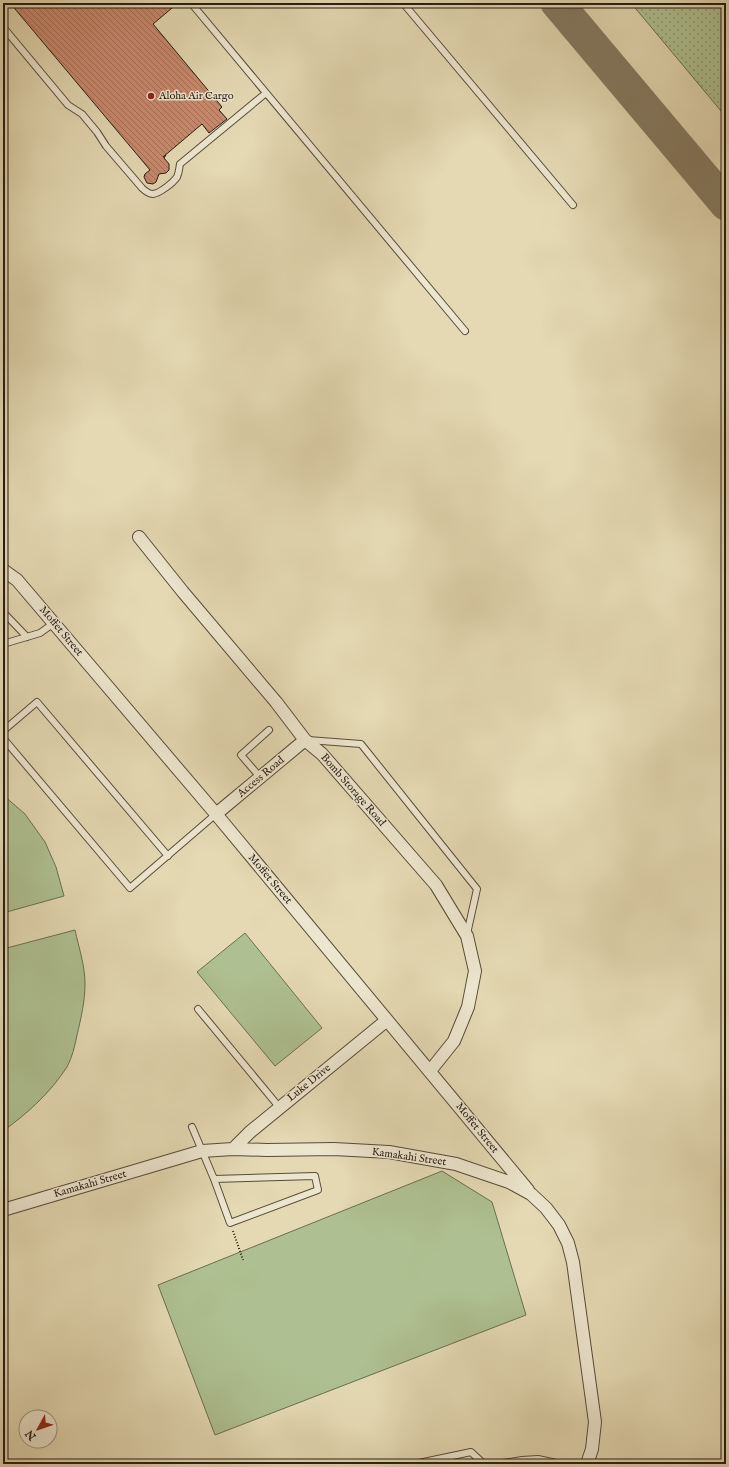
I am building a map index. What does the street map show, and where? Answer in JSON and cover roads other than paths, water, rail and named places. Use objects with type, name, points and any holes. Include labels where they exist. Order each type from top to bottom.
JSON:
[{"type":"street","name":"Bomb Storage Road","points":[[139,537],[183,592],[276,702],[305,740],[322,754],[436,885],[467,936],[475,971],[468,1007],[454,1041],[430,1071]]},
{"type":"street","name":"Moffet Street","points":[[3,570],[18,580],[216,814],[531,1194]]},
{"type":"street","name":"Access Road","points":[[216,814],[305,740]]},
{"type":"street","name":"Luke Drive","points":[[233,1149],[250,1132],[387,1020]]},
{"type":"street","name":"Kamakahi Street","points":[[3,1210],[202,1151],[233,1149],[334,1149],[389,1152],[456,1164],[509,1182],[531,1194],[546,1208],[559,1226],[568,1243],[573,1262],[595,1422],[592,1449],[587,1464]]},
{"type":"lane","points":[[191,3],[465,331]]},
{"type":"lane","points":[[403,3],[572,205]]},
{"type":"lane","points":[[3,27],[68,105],[82,114],[106,146],[147,193],[154,194],[160,192],[176,178],[179,172],[180,164],[266,93]]},
{"type":"lane","points":[[3,612],[27,637]]},
{"type":"lane","points":[[3,644],[40,633],[54,623]]},
{"type":"lane","points":[[3,731],[37,702],[168,856]]},
{"type":"lane","points":[[260,777],[241,755],[269,730]]},
{"type":"lane","points":[[3,738],[130,888],[216,814]]},
{"type":"lane","points":[[305,740],[360,744],[477,889],[467,936]]},
{"type":"lane","points":[[198,1009],[280,1108]]},
{"type":"lane","points":[[192,1127],[230,1222],[318,1190],[315,1176],[214,1179]]},
{"type":"lane","points":[[414,1464],[470,1452],[484,1464]]},
{"type":"lane","points":[[497,1464],[538,1459],[561,1464]]},
{"type":"place","name":"Aloha Air Cargo","points":[[151,96]]}]
